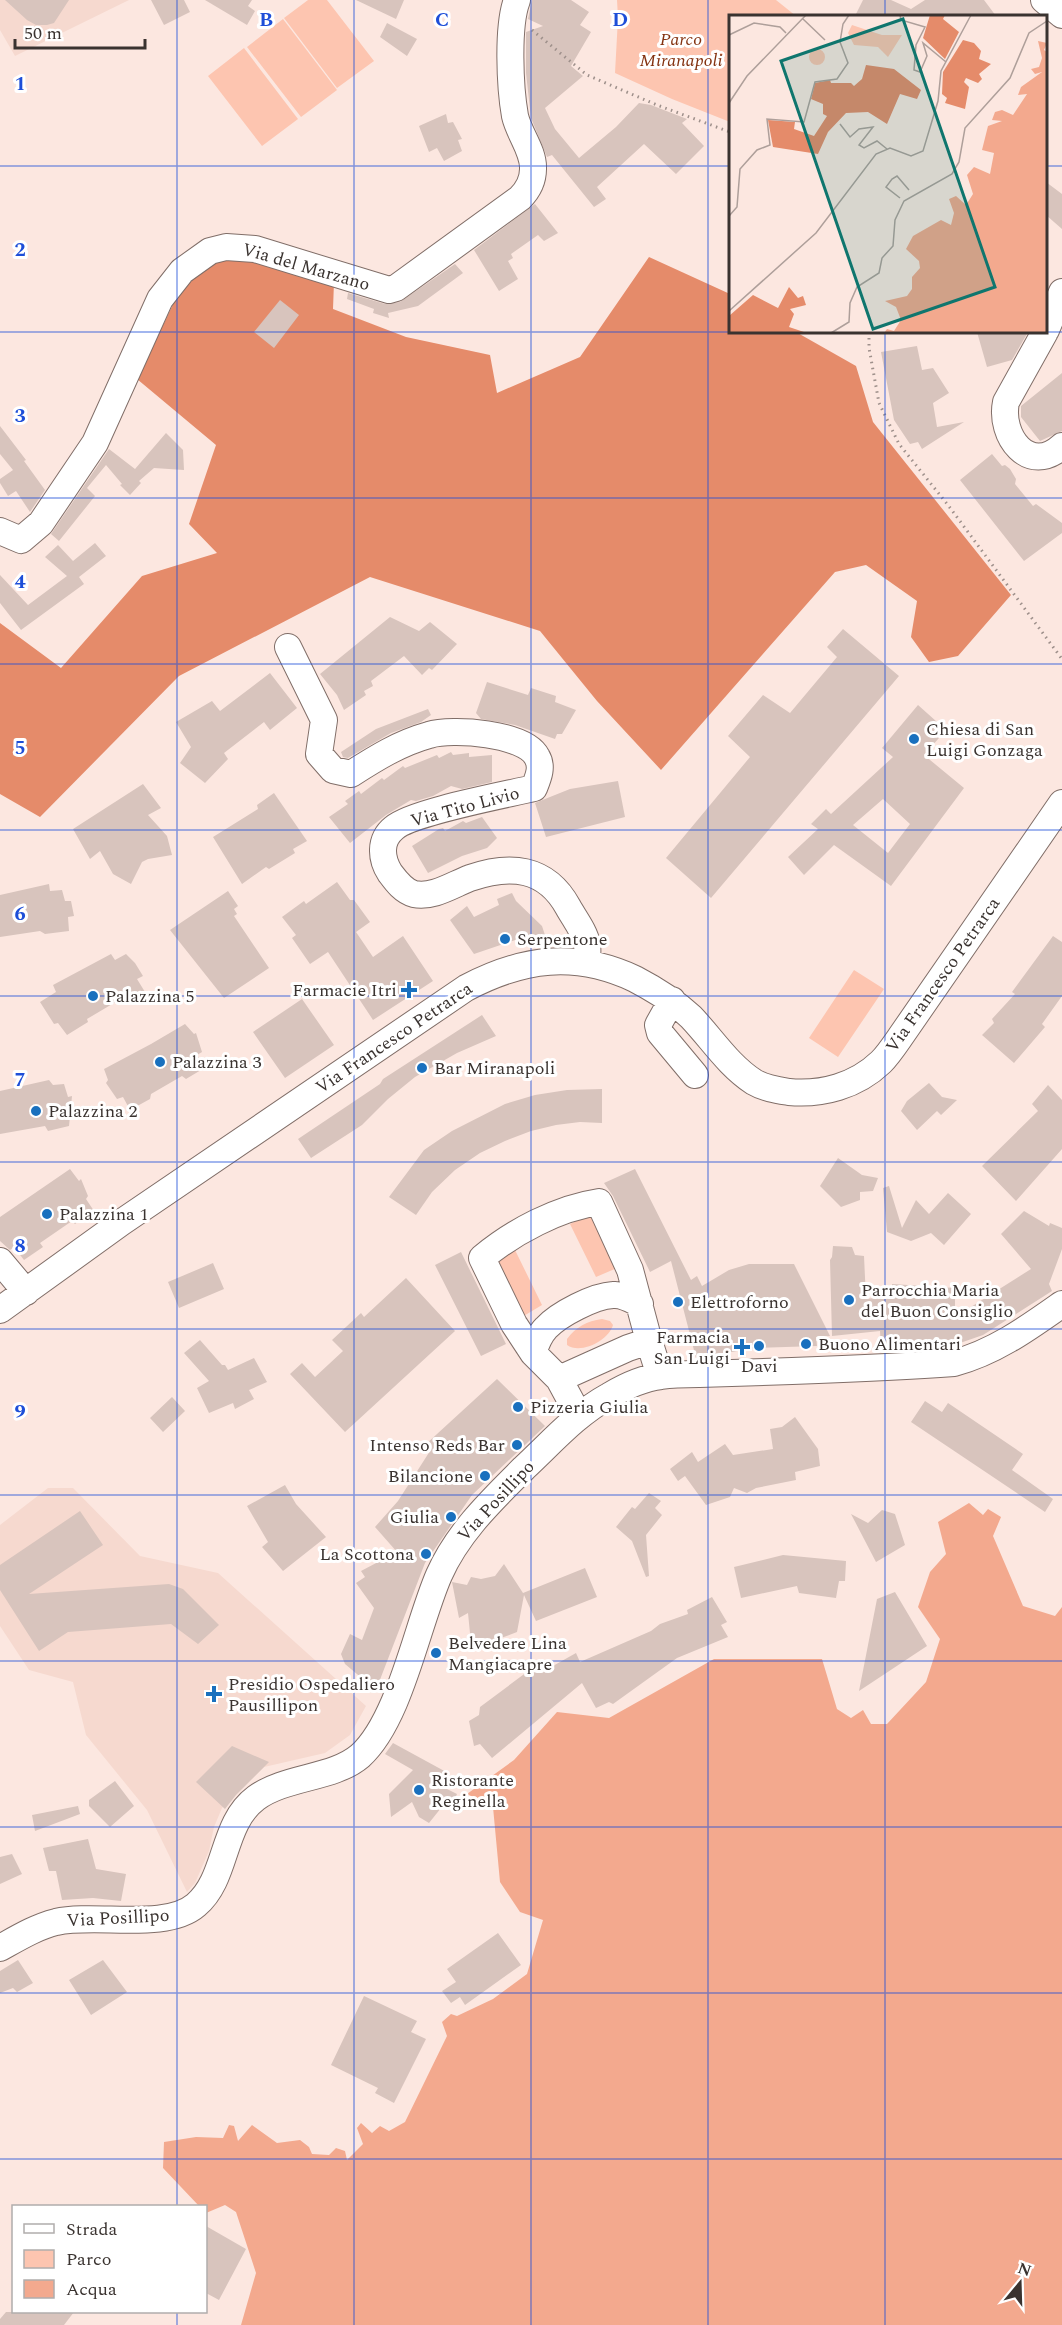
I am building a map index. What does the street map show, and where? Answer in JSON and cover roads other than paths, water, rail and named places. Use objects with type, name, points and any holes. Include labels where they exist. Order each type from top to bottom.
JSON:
[{"type":"street","points":[[1044,0],[1062,15]]},
{"type":"street","name":"Via del Marzano","points":[[0,531],[21,540],[41,523],[95,442],[160,298],[182,271],[210,251],[226,247],[255,249],[390,290],[396,288],[520,198],[529,186],[534,171],[532,159],[515,117],[511,35],[515,7]]},
{"type":"street","points":[[1047,326],[1062,292]]},
{"type":"street","points":[[1044,333],[1006,402],[1004,413],[1006,428],[1025,454],[1037,458],[1048,456],[1062,446]]},
{"type":"street","name":"Via Tito Livio","points":[[288,647],[324,720],[320,754],[333,770],[351,774],[388,750],[430,734],[476,732],[522,743],[537,756],[540,772],[534,788],[421,815],[394,828],[383,843],[383,862],[398,884],[411,894],[429,895],[472,877],[510,869],[532,872],[552,886],[564,899],[587,943],[587,962]]},
{"type":"street","name":"Via Francesco Petrarca","points":[[0,1310],[132,1216],[466,988],[490,975],[519,966],[565,961],[587,962],[611,968],[672,1000],[691,1018],[728,1061],[756,1083],[777,1090],[824,1091],[860,1078],[881,1062],[903,1034],[1062,803]]},
{"type":"street","points":[[672,1000],[658,1025],[660,1033],[695,1075]]},
{"type":"street","points":[[579,1416],[559,1379],[533,1353],[514,1324],[482,1258],[498,1244],[552,1216],[576,1206],[599,1202],[630,1270],[660,1376]]},
{"type":"street","points":[[0,1261],[26,1292]]},
{"type":"street","points":[[533,1353],[538,1338],[547,1327],[564,1314],[592,1300],[613,1295],[627,1297],[640,1304]]},
{"type":"street","name":"Via Posillipo","points":[[0,1948],[56,1922],[93,1918],[153,1919],[181,1915],[194,1907],[206,1896],[214,1881],[231,1833],[256,1798],[287,1784],[351,1763],[378,1735],[390,1711],[438,1577],[460,1538],[494,1498],[579,1416],[609,1396],[660,1376],[954,1363],[979,1356],[1025,1330],[1062,1304]]},
{"type":"street","points":[[559,1379],[649,1341]]},
{"type":"water","points":[[969,1503],[983,1515],[988,1509],[1001,1517],[993,1536],[1023,1606],[1055,1616],[1062,1607],[1062,2325],[241,2325],[256,2273],[236,2212],[225,2205],[207,2213],[207,2205],[198,2205],[163,2168],[164,2142],[196,2137],[223,2138],[229,2125],[234,2126],[238,2141],[252,2125],[277,2143],[300,2140],[309,2147],[312,2154],[329,2155],[336,2148],[345,2151],[347,2160],[363,2144],[357,2128],[361,2123],[372,2133],[380,2126],[389,2131],[405,2122],[447,2036],[442,2022],[451,2014],[457,2016],[493,1999],[527,1974],[543,1920],[520,1912],[500,1882],[493,1807],[467,1794],[514,1760],[557,1712],[609,1718],[714,1659],[822,1659],[837,1709],[851,1718],[863,1710],[871,1724],[887,1724],[926,1682],[940,1639],[918,1607],[930,1572],[946,1554],[938,1522]]},
{"type":"place","name":"Chiesa di San Luigi Gonzaga","points":[[914,739]]},
{"type":"place","name":"Serpentone","points":[[505,939]]},
{"type":"place","name":"Farmacie Itri","points":[[409,990]]},
{"type":"place","name":"Palazzina 5","points":[[93,996]]},
{"type":"place","name":"Palazzina 3","points":[[160,1062]]},
{"type":"place","name":"Bar Miranapoli","points":[[422,1068]]},
{"type":"place","name":"Palazzina 2","points":[[36,1111]]},
{"type":"place","name":"Palazzina 1","points":[[47,1214]]},
{"type":"place","name":"Parrocchia Maria del Buon Consiglio","points":[[849,1300]]},
{"type":"place","name":"Elettroforno","points":[[678,1302]]},
{"type":"place","name":"Buono Alimentari","points":[[806,1344]]},
{"type":"place","name":"Davi","points":[[759,1346]]},
{"type":"place","name":"Farmacia San Luigi","points":[[742,1347]]},
{"type":"place","name":"Pizzeria Giulia","points":[[518,1407]]},
{"type":"place","name":"Intenso Reds Bar","points":[[517,1445]]},
{"type":"place","name":"Bilancione","points":[[485,1476]]},
{"type":"place","name":"Giulia","points":[[451,1517]]},
{"type":"place","name":"La Scottona","points":[[426,1554]]},
{"type":"place","name":"Belvedere Lina Mangiacapre","points":[[436,1653]]},
{"type":"place","name":"Presidio Ospedaliero Pausillipon","points":[[214,1694]]},
{"type":"place","name":"Ristorante Reginella","points":[[419,1790]]},
{"type":"park label","name":"Parco Miranapoli","points":[[681,49]]}]
